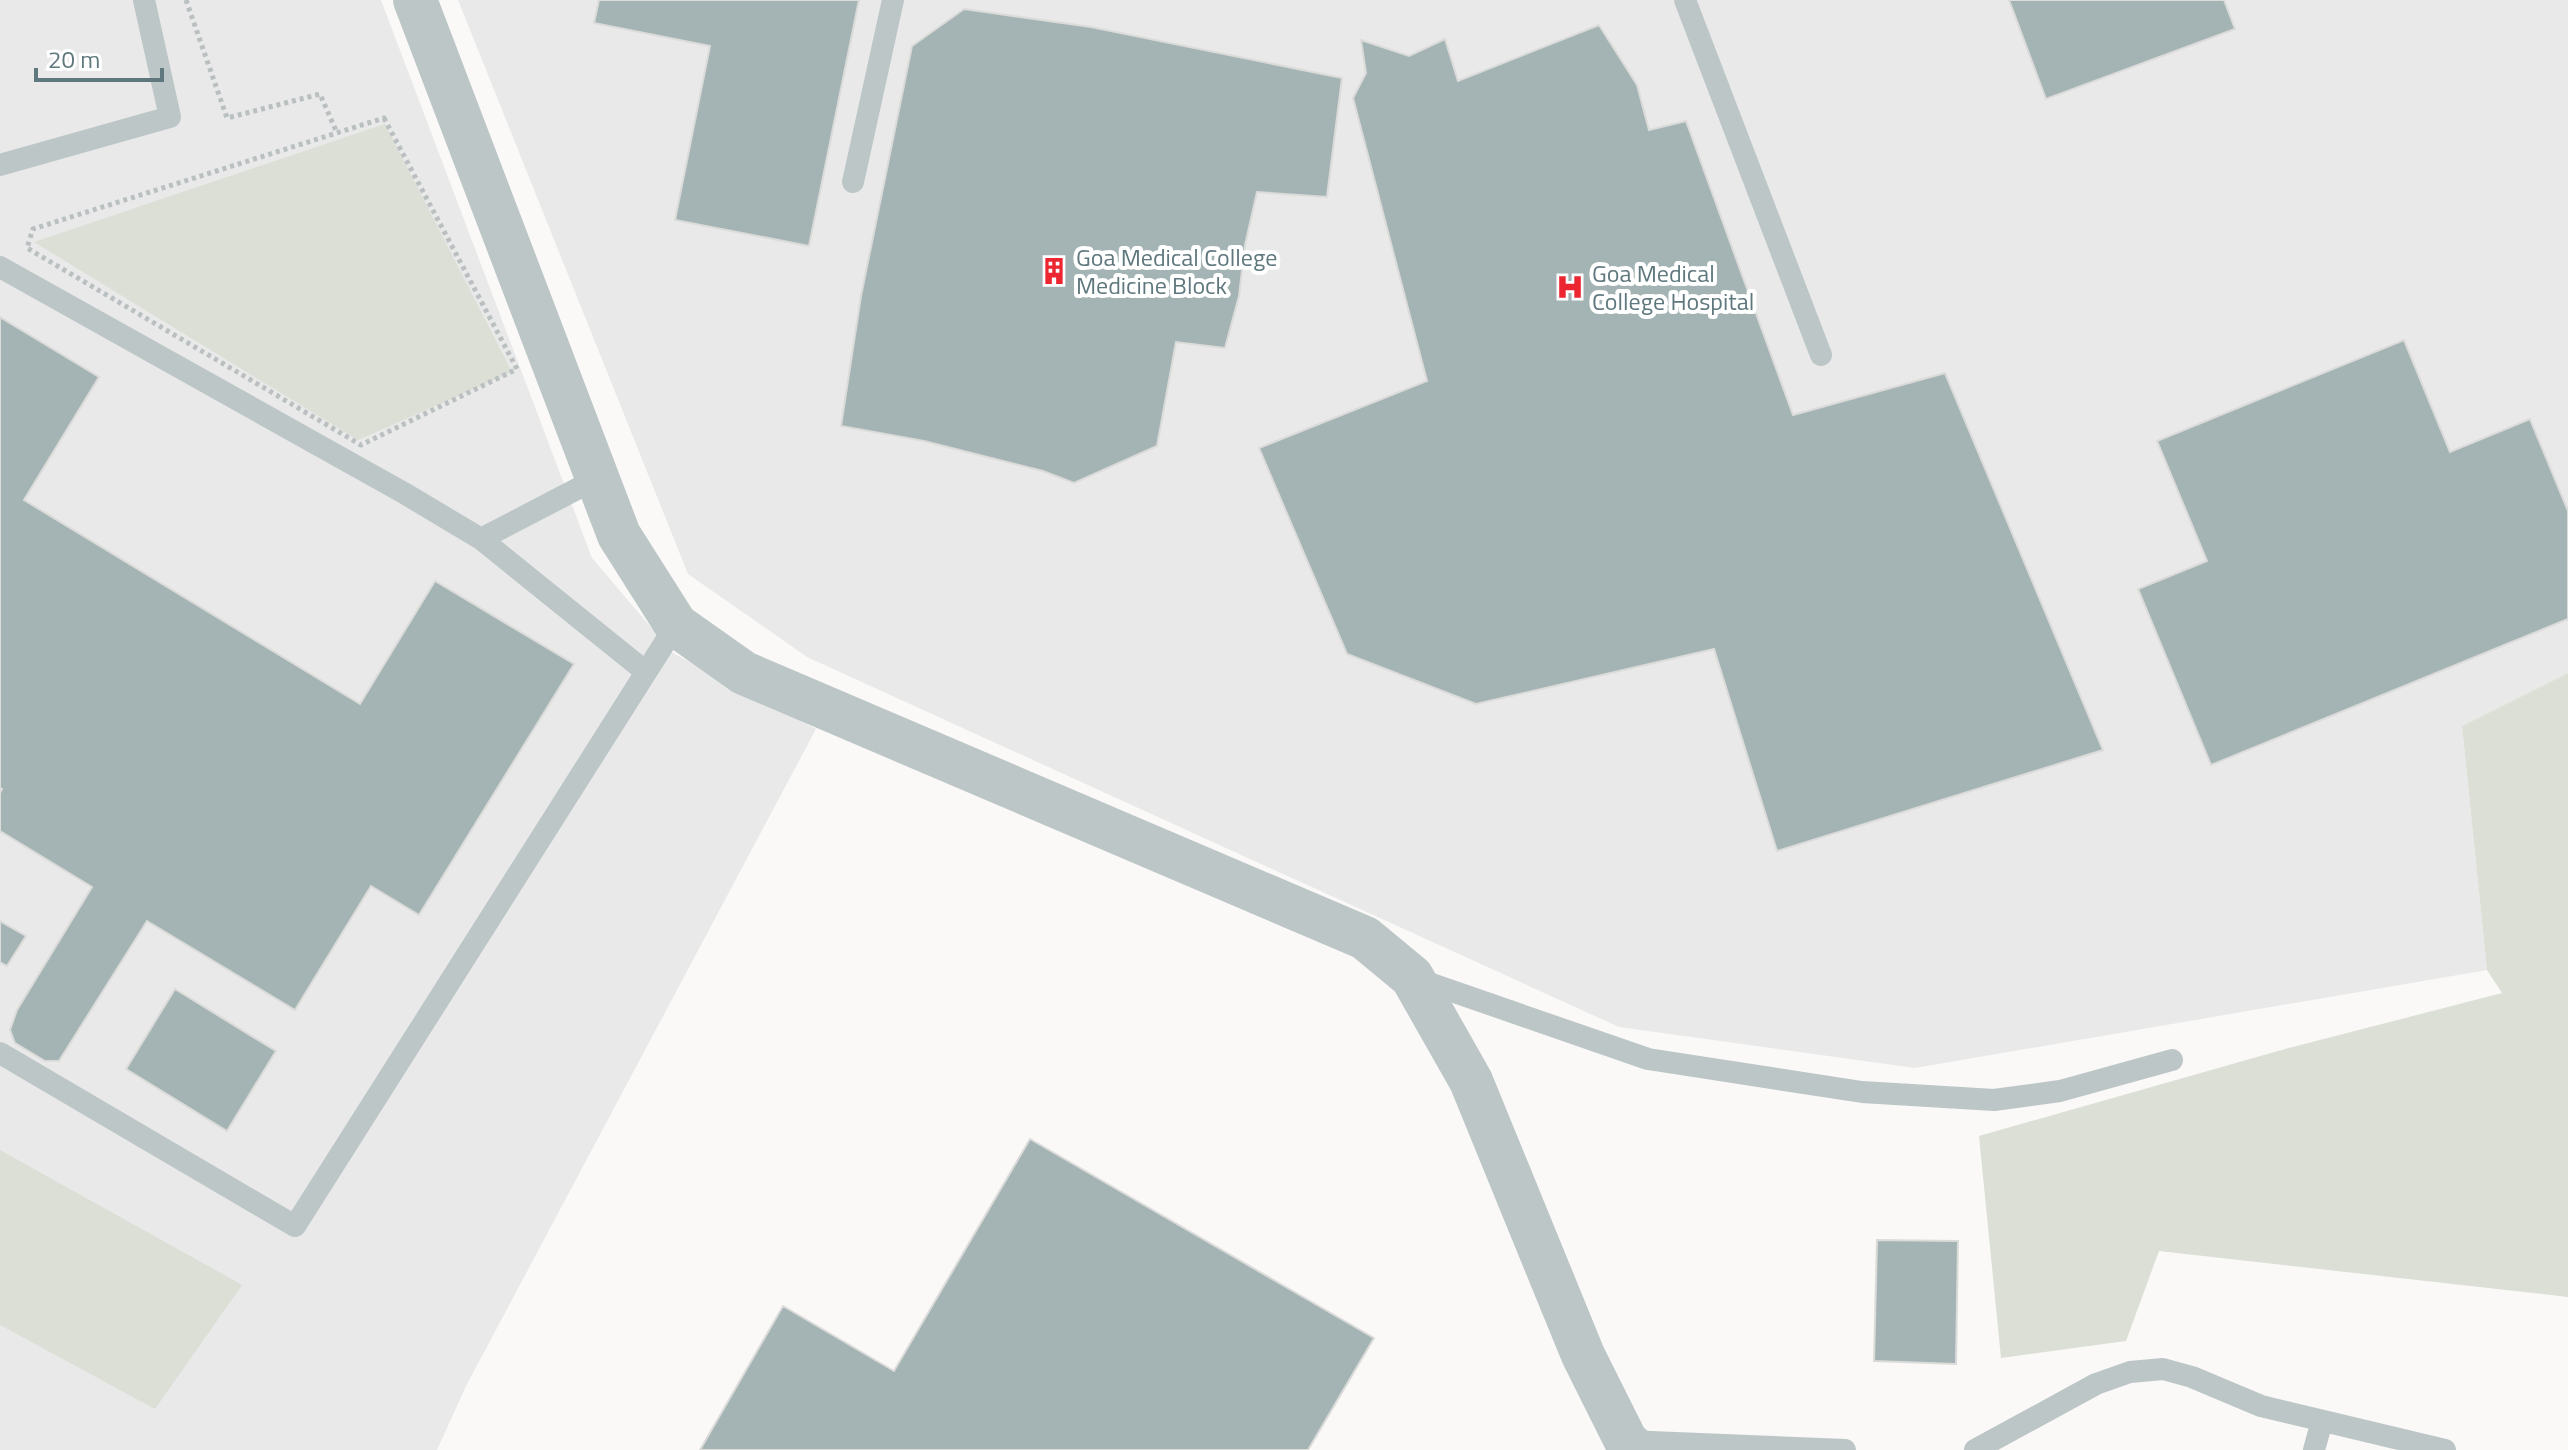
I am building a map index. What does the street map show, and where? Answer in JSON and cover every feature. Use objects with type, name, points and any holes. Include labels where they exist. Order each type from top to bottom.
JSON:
[{"type":"street","points":[[415,0],[619,535],[676,625],[744,673],[1365,938],[1412,977],[1471,1081],[1583,1355],[1631,1446]]},
{"type":"lane","points":[[0,165],[170,117],[144,0]]},
{"type":"lane","points":[[853,182],[893,0]]},
{"type":"lane","points":[[1685,0],[1821,355]]},
{"type":"lane","points":[[0,267],[481,539],[646,672]]},
{"type":"lane","points":[[481,539],[598,478]]},
{"type":"lane","points":[[0,1053],[295,1226],[676,625]]},
{"type":"lane","points":[[1412,977],[1648,1059],[1862,1092],[1994,1100],[2060,1091],[2172,1060]]},
{"type":"lane","points":[[1975,1450],[2096,1384],[2130,1372],[2163,1369],[2192,1377],[2261,1406],[2445,1450]]},
{"type":"lane","points":[[2314,1450],[2322,1421]]},
{"type":"lane","points":[[1631,1446],[1845,1450]]},
{"type":"path","points":[[186,0],[227,118],[320,94],[337,133]]},
{"type":"path","points":[[384,118],[517,369],[361,445],[27,248],[33,229],[337,133],[384,118]]},
{"type":"shaded area","points":[[0,0],[381,0],[592,558],[673,653],[816,729],[466,1386],[437,1450],[0,1450]]},
{"type":"shaded area","name":"Goa Medical College Hospital","points":[[458,0],[2568,0],[2568,673],[2462,726],[2487,970],[1915,1068],[1619,1027],[807,657],[688,574]]},
{"type":"shaded area","points":[[385,124],[512,372],[358,440],[34,242]]},
{"type":"shaded area","points":[[2568,673],[2568,1297],[2159,1251],[2126,1341],[2001,1358],[1979,1136],[2285,1049],[2502,993],[2487,970],[2462,726]]},
{"type":"shaded area","points":[[0,1150],[242,1285],[155,1409],[0,1325]]},
{"type":"building","points":[[599,0],[859,0],[809,246],[675,220],[710,46],[594,23]]},
{"type":"building","points":[[2009,0],[2224,0],[2235,29],[2046,99]]},
{"type":"building","name":"Goa Medical College Medicine Block","points":[[964,9],[1091,27],[1342,78],[1327,197],[1257,192],[1245,245],[1239,296],[1225,348],[1176,342],[1157,446],[1074,483],[1043,471],[924,441],[841,426],[861,296],[912,46]]},
{"type":"building","points":[[1599,25],[1637,85],[1649,130],[1686,121],[1793,415],[1945,373],[2103,750],[1777,851],[1714,649],[1476,704],[1347,654],[1259,448],[1427,381],[1353,98],[1366,73],[1361,40],[1409,56],[1445,39],[1458,81]]},
{"type":"building","points":[[0,317],[99,377],[24,500],[360,704],[435,581],[574,664],[419,915],[371,886],[295,1010],[147,921],[59,1061],[45,1061],[15,1043],[10,1030],[17,1010],[92,887],[0,831]]},
{"type":"building","points":[[2404,340],[2450,452],[2530,419],[2568,511],[2568,619],[2211,765],[2138,589],[2207,561],[2157,441]]},
{"type":"building","points":[[0,921],[26,936],[7,966],[0,962]]},
{"type":"building","points":[[175,989],[276,1051],[227,1131],[126,1069]]},
{"type":"building","points":[[1030,1139],[1374,1338],[1308,1450],[700,1450],[783,1306],[894,1371]]},
{"type":"building","points":[[1877,1240],[1958,1241],[1956,1364],[1874,1361]]},
{"type":"place","name":"Goa Medical College Medicine Block","points":[[1054,271]]},
{"type":"place","name":"Goa Medical College Hospital","points":[[1570,287]]}]
